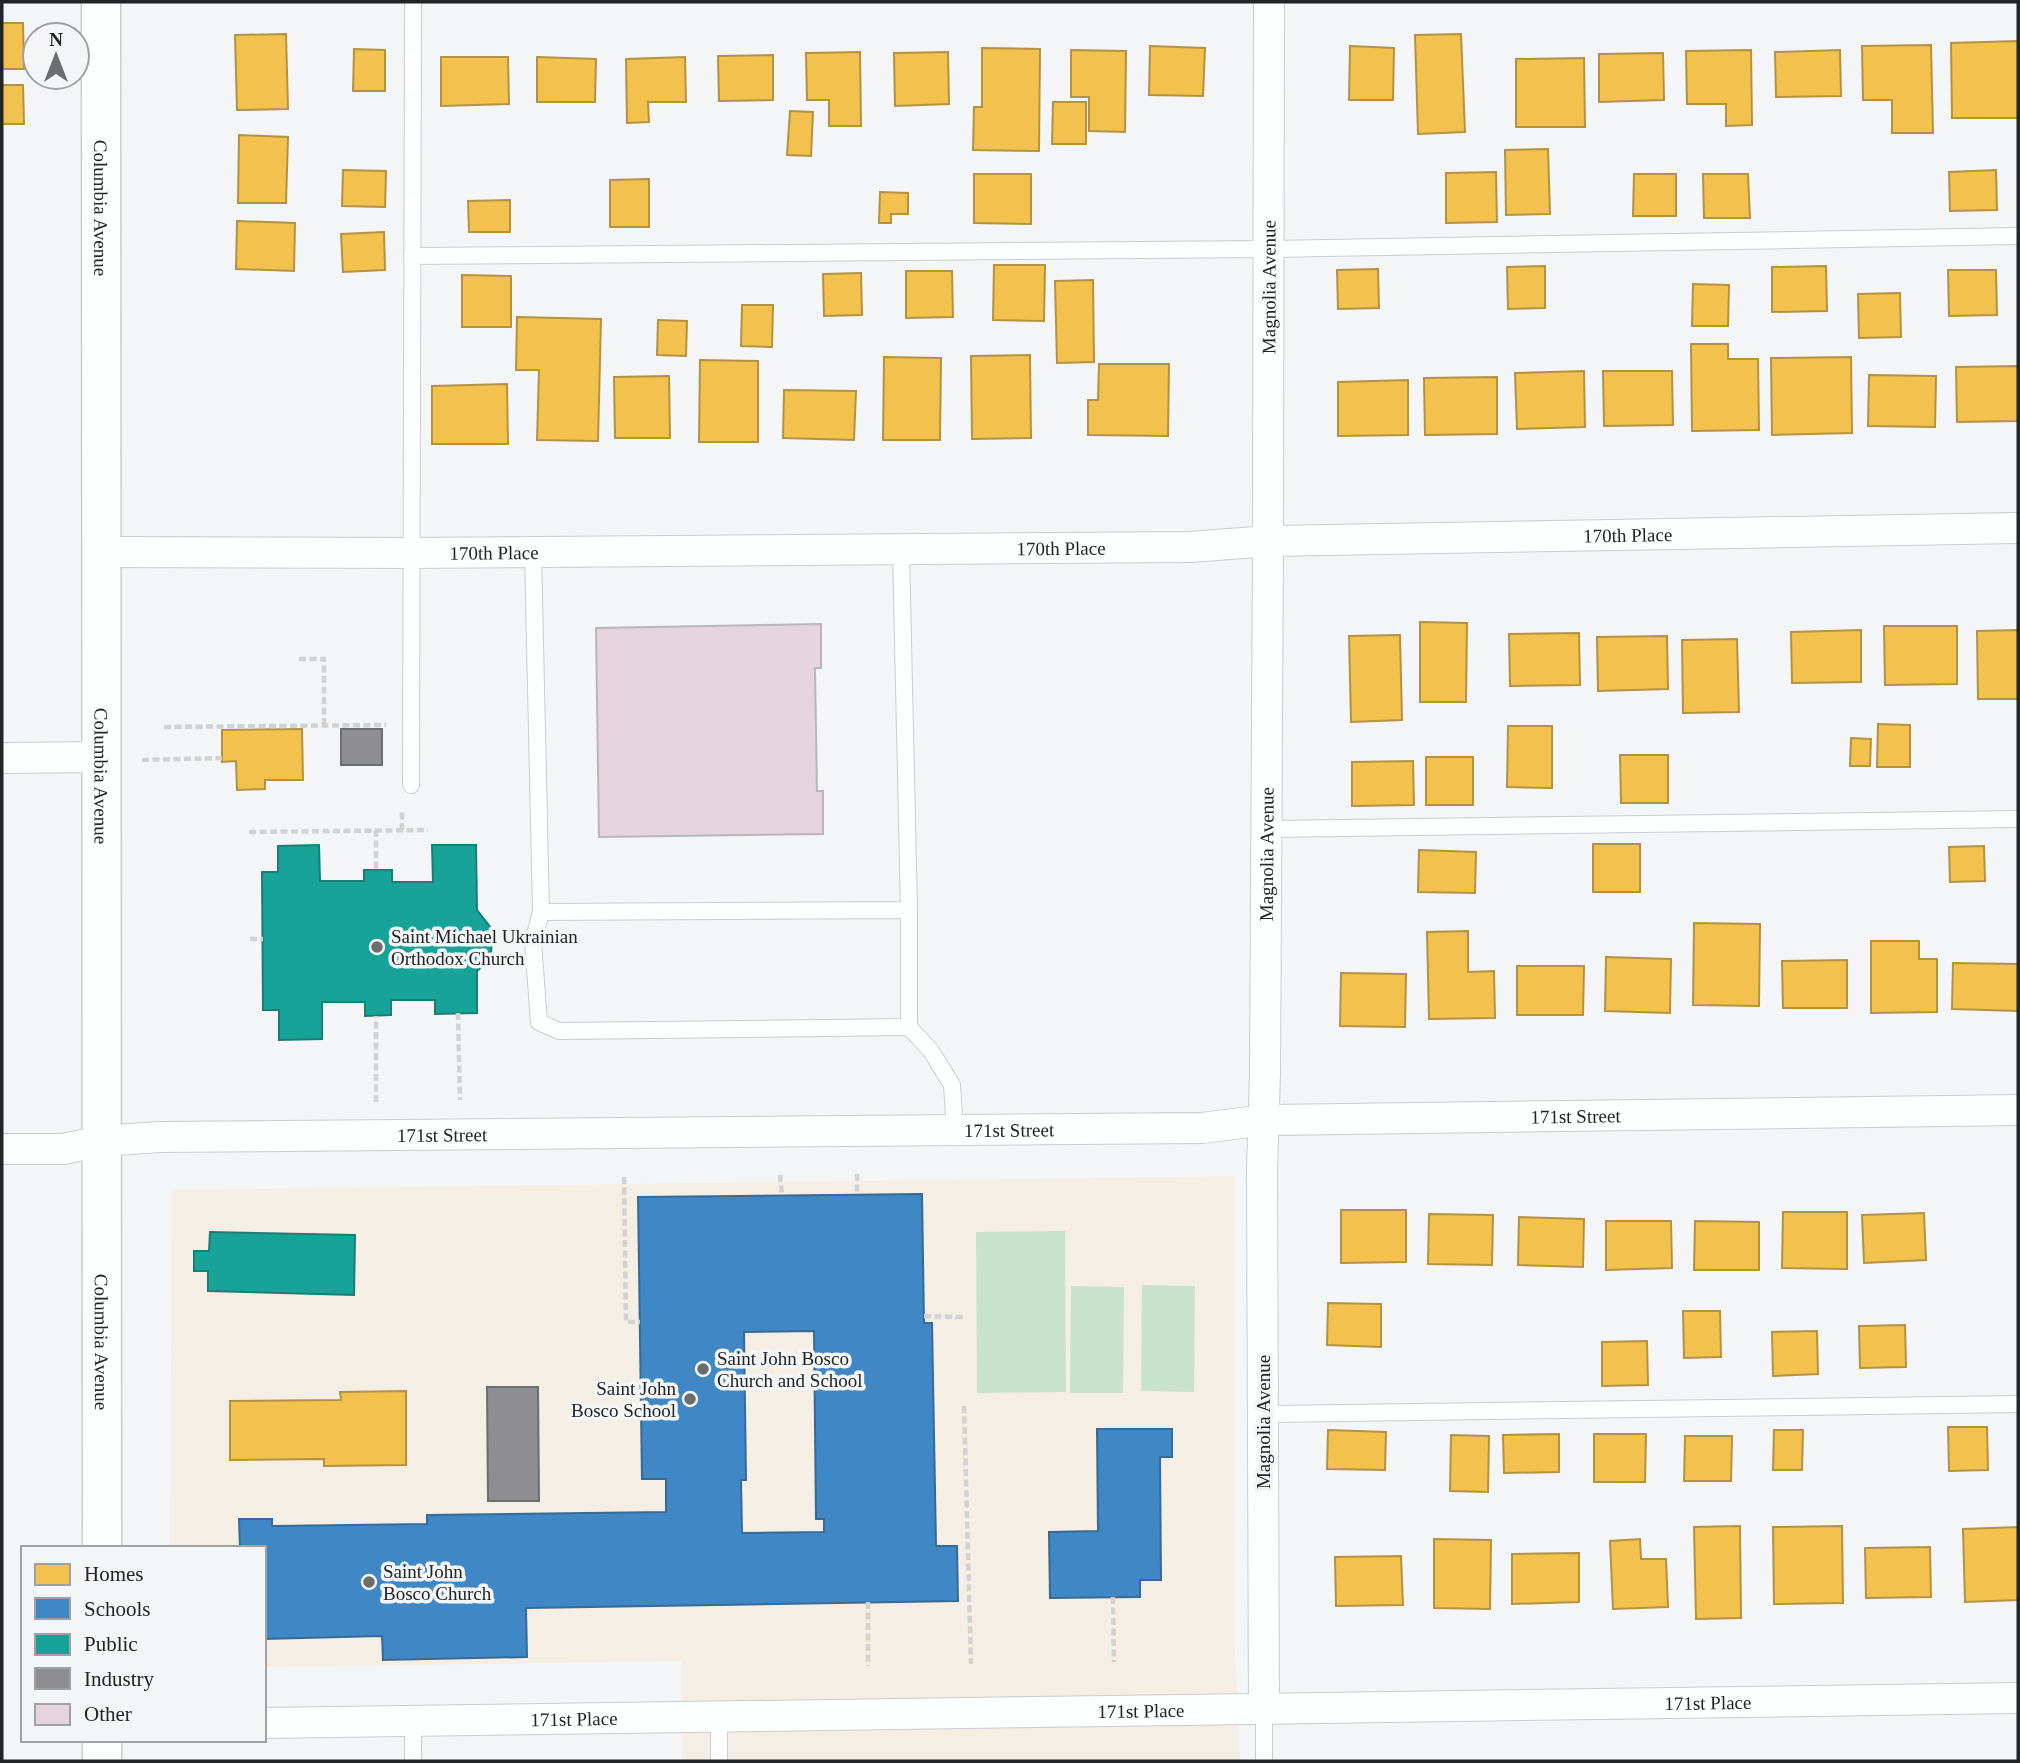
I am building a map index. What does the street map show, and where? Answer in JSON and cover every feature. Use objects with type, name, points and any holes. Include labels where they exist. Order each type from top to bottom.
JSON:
[{"type":"street","name":"Columbia Avenue","points":[[101,2],[102,1546]]},
{"type":"street","name":"Magnolia Avenue","points":[[1264,1708],[1262,1170],[1265,1119],[1269,2]]},
{"type":"street","name":"170th Place","points":[[102,552],[412,553],[1191,547],[1268,541],[2018,528]]},
{"type":"street","points":[[2,758],[102,757]]},
{"type":"street","name":"171st Street","points":[[2,1149],[64,1149],[102,1141],[160,1137],[1202,1128],[1265,1119],[2018,1110]]},
{"type":"street","name":"171st Place","points":[[266,1723],[2018,1698]]},
{"type":"street","points":[[102,1742],[102,1761]]},
{"type":"lane","points":[[411,785],[413,2]]},
{"type":"lane","points":[[412,256],[1269,249],[2018,236]]},
{"type":"lane","points":[[901,550],[909,1027],[931,1051],[952,1085],[955,1130]]},
{"type":"lane","points":[[533,552],[541,912],[533,942],[539,1022],[559,1031],[909,1027]]},
{"type":"lane","points":[[1266,828],[2018,819]]},
{"type":"lane","points":[[541,912],[909,910]]},
{"type":"lane","points":[[1263,1414],[2018,1404]]},
{"type":"lane","points":[[1264,1708],[1264,1761]]},
{"type":"lane","points":[[719,1716],[719,1761]]},
{"type":"lane","points":[[413,1721],[413,1761]]},
{"type":"path","points":[[299,659],[324,659],[324,726]]},
{"type":"path","points":[[164,727],[411,725]]},
{"type":"path","points":[[142,760],[222,758]]},
{"type":"path","points":[[376,831],[376,870]]},
{"type":"path","points":[[249,832],[428,831]]},
{"type":"path","points":[[250,939],[263,939]]},
{"type":"path","points":[[458,1013],[460,1102]]},
{"type":"path","points":[[376,1016],[376,1103]]},
{"type":"path","points":[[857,1174],[857,1194]]},
{"type":"path","points":[[780,1175],[782,1195]]},
{"type":"path","points":[[624,1177],[626,1322],[640,1322]]},
{"type":"path","points":[[924,1317],[964,1317]]},
{"type":"path","points":[[964,1406],[971,1664]]},
{"type":"path","points":[[1113,1597],[1114,1662]]},
{"type":"path","points":[[868,1602],[868,1666]]},
{"type":"shaded area","name":"Saint John Bosco Church and School","points":[[1235,1176],[1235,1653],[1240,1761],[682,1761],[681,1661],[266,1667],[266,1546],[170,1546],[172,1190]]},
{"type":"green space","points":[[1065,1231],[1066,1392],[977,1393],[976,1232]]},
{"type":"green space","points":[[1142,1285],[1195,1286],[1194,1392],[1141,1391]]},
{"type":"green space","points":[[1071,1286],[1124,1287],[1123,1393],[1070,1393]]},
{"type":"building: Homes","points":[[2,23],[21,23],[21,69],[2,69]]},
{"type":"building: Homes","points":[[286,34],[288,109],[237,110],[235,35]]},
{"type":"building: Homes","points":[[1461,34],[1465,132],[1418,134],[1415,35]]},
{"type":"building: Homes","points":[[2018,41],[2018,118],[1952,118],[1951,43]]},
{"type":"building: Homes","points":[[1931,45],[1933,133],[1892,133],[1892,100],[1863,100],[1862,46]]},
{"type":"building: Homes","points":[[1150,46],[1205,48],[1203,96],[1149,95]]},
{"type":"building: Homes","points":[[1350,46],[1394,48],[1393,100],[1349,100]]},
{"type":"building: Homes","points":[[982,48],[1040,49],[1039,151],[973,150],[974,107],[982,107]]},
{"type":"building: Homes","points":[[354,49],[385,50],[385,91],[353,91]]},
{"type":"building: Homes","points":[[1071,50],[1126,51],[1125,132],[1089,131],[1089,97],[1071,97]]},
{"type":"building: Homes","points":[[1751,50],[1752,125],[1726,126],[1726,104],[1687,104],[1686,51]]},
{"type":"building: Homes","points":[[1840,50],[1841,96],[1776,97],[1775,52]]},
{"type":"building: Homes","points":[[860,52],[861,126],[829,126],[829,100],[807,100],[806,53]]},
{"type":"building: Homes","points":[[948,52],[949,104],[895,106],[894,53]]},
{"type":"building: Homes","points":[[1663,53],[1664,100],[1599,102],[1599,54]]},
{"type":"building: Homes","points":[[773,55],[773,100],[719,101],[718,56]]},
{"type":"building: Homes","points":[[441,57],[508,57],[509,104],[441,106]]},
{"type":"building: Homes","points":[[537,57],[596,59],[595,102],[537,102]]},
{"type":"building: Homes","points":[[685,57],[686,102],[648,102],[649,122],[627,123],[626,59]]},
{"type":"building: Homes","points":[[1584,58],[1585,127],[1516,127],[1516,59]]},
{"type":"building: Homes","points":[[2,85],[21,85],[24,124],[2,124]]},
{"type":"building: Homes","points":[[1053,102],[1086,102],[1086,144],[1052,144]]},
{"type":"building: Homes","points":[[790,111],[813,112],[811,156],[787,155]]},
{"type":"building: Homes","points":[[239,135],[288,137],[286,203],[238,203]]},
{"type":"building: Homes","points":[[1548,149],[1550,214],[1506,215],[1505,150]]},
{"type":"building: Homes","points":[[343,170],[386,171],[385,207],[342,206]]},
{"type":"building: Homes","points":[[1996,170],[1997,210],[1950,211],[1949,172]]},
{"type":"building: Homes","points":[[1496,172],[1497,222],[1446,223],[1446,173]]},
{"type":"building: Homes","points":[[974,174],[1031,174],[1031,224],[974,223]]},
{"type":"building: Homes","points":[[1634,174],[1676,174],[1676,216],[1633,216]]},
{"type":"building: Homes","points":[[1703,174],[1748,174],[1750,218],[1704,218]]},
{"type":"building: Homes","points":[[649,179],[649,227],[610,227],[610,180]]},
{"type":"building: Homes","points":[[880,192],[908,193],[908,214],[891,214],[891,223],[879,223]]},
{"type":"building: Homes","points":[[510,200],[510,232],[469,232],[468,201]]},
{"type":"building: Homes","points":[[237,221],[295,223],[294,271],[236,269]]},
{"type":"building: Homes","points":[[384,232],[385,270],[343,272],[341,234]]},
{"type":"building: Homes","points":[[994,265],[1045,265],[1044,321],[993,320]]},
{"type":"building: Homes","points":[[1545,266],[1545,308],[1508,309],[1507,267]]},
{"type":"building: Homes","points":[[1826,266],[1827,311],[1772,312],[1772,267]]},
{"type":"building: Homes","points":[[1378,269],[1379,308],[1338,309],[1337,270]]},
{"type":"building: Homes","points":[[1948,270],[1996,270],[1997,315],[1949,316]]},
{"type":"building: Homes","points":[[906,271],[952,271],[953,317],[906,318]]},
{"type":"building: Homes","points":[[861,273],[862,315],[824,316],[823,274]]},
{"type":"building: Homes","points":[[462,275],[511,276],[511,327],[462,327]]},
{"type":"building: Homes","points":[[1093,280],[1094,362],[1057,363],[1055,281]]},
{"type":"building: Homes","points":[[1693,284],[1729,285],[1728,326],[1692,326]]},
{"type":"building: Homes","points":[[1900,293],[1901,337],[1859,338],[1858,294]]},
{"type":"building: Homes","points":[[742,305],[773,305],[772,347],[741,346]]},
{"type":"building: Homes","points":[[517,317],[601,319],[598,441],[537,440],[539,370],[516,370]]},
{"type":"building: Homes","points":[[658,320],[687,321],[686,356],[657,355]]},
{"type":"building: Homes","points":[[1691,344],[1728,344],[1728,359],[1758,359],[1759,430],[1692,431]]},
{"type":"building: Homes","points":[[1030,355],[1031,438],[972,439],[971,356]]},
{"type":"building: Homes","points":[[884,357],[941,358],[940,440],[883,440]]},
{"type":"building: Homes","points":[[1851,357],[1852,433],[1772,435],[1771,358]]},
{"type":"building: Homes","points":[[700,360],[758,361],[758,442],[699,442]]},
{"type":"building: Homes","points":[[1099,364],[1169,364],[1168,436],[1088,435],[1088,400],[1098,400]]},
{"type":"building: Homes","points":[[2018,366],[2018,421],[1957,422],[1956,367]]},
{"type":"building: Homes","points":[[1584,371],[1585,427],[1517,429],[1515,373]]},
{"type":"building: Homes","points":[[1603,371],[1672,371],[1673,425],[1604,426]]},
{"type":"building: Homes","points":[[1869,375],[1936,376],[1935,427],[1868,426]]},
{"type":"building: Homes","points":[[669,376],[670,438],[615,438],[614,377]]},
{"type":"building: Homes","points":[[1497,377],[1497,434],[1425,435],[1424,378]]},
{"type":"building: Homes","points":[[1408,380],[1408,435],[1338,436],[1338,382]]},
{"type":"building: Homes","points":[[507,384],[508,444],[432,444],[432,386]]},
{"type":"building: Homes","points":[[784,390],[856,391],[854,440],[783,438]]},
{"type":"building: Homes","points":[[1420,622],[1467,623],[1466,702],[1420,702]]},
{"type":"building: Homes","points":[[1884,626],[1957,626],[1957,684],[1885,685]]},
{"type":"building: Homes","points":[[1861,630],[1861,682],[1792,683],[1791,632]]},
{"type":"building: Homes","points":[[2018,630],[2018,699],[1978,699],[1977,631]]},
{"type":"building: Homes","points":[[1579,633],[1580,685],[1510,686],[1509,634]]},
{"type":"building: Homes","points":[[1400,635],[1402,720],[1351,722],[1349,636]]},
{"type":"building: Homes","points":[[1667,636],[1668,689],[1598,691],[1597,637]]},
{"type":"building: Homes","points":[[1737,639],[1739,712],[1683,713],[1682,640]]},
{"type":"building: Homes","points":[[1878,724],[1910,725],[1910,767],[1877,767]]},
{"type":"building: Homes","points":[[1508,726],[1552,726],[1552,788],[1507,787]]},
{"type":"building: Homes","points":[[302,729],[303,780],[265,780],[265,789],[237,790],[236,761],[222,762],[222,730]]},
{"type":"building: Homes","points":[[1851,738],[1871,739],[1870,766],[1850,766]]},
{"type":"building: Homes","points":[[1620,755],[1668,755],[1668,803],[1621,803]]},
{"type":"building: Homes","points":[[1426,757],[1473,757],[1473,805],[1426,805]]},
{"type":"building: Homes","points":[[1413,761],[1414,805],[1352,806],[1352,762]]},
{"type":"building: Homes","points":[[1593,844],[1640,844],[1640,892],[1593,892]]},
{"type":"building: Homes","points":[[1984,846],[1985,881],[1950,882],[1949,847]]},
{"type":"building: Homes","points":[[1419,850],[1476,852],[1475,893],[1418,892]]},
{"type":"building: Homes","points":[[1694,923],[1760,924],[1759,1006],[1693,1005]]},
{"type":"building: Homes","points":[[1468,931],[1468,972],[1494,971],[1495,1018],[1429,1019],[1427,932]]},
{"type":"building: Homes","points":[[1871,941],[1919,941],[1919,959],[1937,959],[1937,1012],[1871,1013]]},
{"type":"building: Homes","points":[[1606,957],[1671,959],[1670,1013],[1605,1011]]},
{"type":"building: Homes","points":[[1847,960],[1847,1008],[1783,1008],[1782,961]]},
{"type":"building: Homes","points":[[1953,963],[2018,964],[2018,1011],[1952,1009]]},
{"type":"building: Homes","points":[[1517,966],[1584,966],[1583,1015],[1517,1015]]},
{"type":"building: Homes","points":[[1341,973],[1406,974],[1405,1027],[1340,1026]]},
{"type":"building: Homes","points":[[1341,1210],[1406,1210],[1406,1262],[1341,1263]]},
{"type":"building: Homes","points":[[1783,1212],[1847,1212],[1847,1269],[1782,1268]]},
{"type":"building: Homes","points":[[1924,1213],[1926,1260],[1864,1263],[1862,1215]]},
{"type":"building: Homes","points":[[1429,1214],[1493,1215],[1492,1265],[1428,1264]]},
{"type":"building: Homes","points":[[1519,1217],[1584,1219],[1583,1267],[1518,1265]]},
{"type":"building: Homes","points":[[1606,1221],[1671,1221],[1672,1268],[1606,1270]]},
{"type":"building: Homes","points":[[1695,1221],[1759,1222],[1759,1270],[1694,1270]]},
{"type":"building: Homes","points":[[1328,1303],[1381,1304],[1381,1347],[1327,1345]]},
{"type":"building: Homes","points":[[1683,1311],[1720,1311],[1721,1357],[1684,1358]]},
{"type":"building: Homes","points":[[1905,1325],[1906,1367],[1860,1368],[1859,1326]]},
{"type":"building: Homes","points":[[1817,1331],[1818,1374],[1773,1376],[1772,1332]]},
{"type":"building: Homes","points":[[1647,1341],[1648,1385],[1602,1386],[1602,1342]]},
{"type":"building: Homes","points":[[406,1391],[406,1465],[324,1466],[324,1459],[230,1460],[230,1401],[341,1400],[340,1392]]},
{"type":"building: Homes","points":[[1948,1427],[1987,1427],[1988,1470],[1949,1471]]},
{"type":"building: Homes","points":[[1328,1430],[1386,1432],[1385,1470],[1327,1469]]},
{"type":"building: Homes","points":[[1774,1430],[1803,1430],[1802,1470],[1773,1470]]},
{"type":"building: Homes","points":[[1559,1434],[1559,1472],[1504,1473],[1503,1435]]},
{"type":"building: Homes","points":[[1594,1434],[1646,1434],[1645,1482],[1594,1482]]},
{"type":"building: Homes","points":[[1451,1435],[1489,1436],[1488,1492],[1450,1491]]},
{"type":"building: Homes","points":[[1685,1436],[1732,1436],[1731,1481],[1684,1481]]},
{"type":"building: Homes","points":[[1740,1526],[1741,1618],[1696,1619],[1694,1527]]},
{"type":"building: Homes","points":[[1842,1526],[1843,1603],[1774,1604],[1773,1527]]},
{"type":"building: Homes","points":[[2018,1527],[2018,1600],[1965,1602],[1963,1529]]},
{"type":"building: Homes","points":[[1434,1539],[1491,1540],[1490,1609],[1434,1608]]},
{"type":"building: Homes","points":[[1640,1539],[1641,1559],[1666,1559],[1668,1607],[1613,1609],[1610,1541]]},
{"type":"building: Homes","points":[[1930,1547],[1931,1597],[1866,1598],[1865,1548]]},
{"type":"building: Homes","points":[[1579,1553],[1579,1602],[1512,1604],[1512,1554]]},
{"type":"building: Homes","points":[[1401,1556],[1403,1605],[1336,1606],[1335,1557]]},
{"type":"building: Schools","points":[[922,1194],[924,1323],[932,1323],[936,1546],[957,1546],[958,1601],[526,1608],[527,1657],[383,1660],[382,1636],[266,1639],[266,1546],[240,1546],[239,1519],[272,1519],[272,1526],[427,1524],[427,1515],[666,1512],[666,1479],[642,1479],[638,1197]],"holes":[[[814,1331],[816,1519],[824,1519],[824,1532],[742,1533],[741,1480],[746,1480],[744,1332]]]},
{"type":"building: Schools","points":[[1097,1429],[1172,1429],[1172,1457],[1160,1457],[1161,1580],[1140,1580],[1140,1597],[1050,1598],[1049,1532],[1098,1531]]},
{"type":"building: Public","name":"Saint Michael Ukrainian Orthodox Church","points":[[319,845],[320,881],[364,881],[364,870],[392,870],[392,882],[433,882],[432,845],[476,845],[477,910],[491,928],[492,941],[491,953],[477,971],[477,1013],[435,1014],[435,1000],[391,1000],[391,1015],[365,1016],[365,1002],[322,1002],[322,1039],[279,1040],[279,1010],[263,1010],[262,872],[278,872],[278,846]]},
{"type":"building: Public","points":[[210,1232],[355,1235],[354,1295],[208,1291],[208,1271],[194,1271],[194,1251],[209,1251]]},
{"type":"building: Industry","points":[[341,729],[382,729],[382,765],[341,765]]},
{"type":"building: Industry","points":[[487,1387],[538,1387],[539,1501],[488,1501]]},
{"type":"building: Other","points":[[821,624],[821,668],[815,668],[817,791],[823,791],[823,834],[599,837],[596,628]]},
{"type":"place","name":"Saint Michael Ukrainian Orthodox Church","points":[[377,947]]},
{"type":"place","name":"Saint John Bosco Church and School","points":[[703,1369]]},
{"type":"place","name":"Saint John Bosco School","points":[[690,1399]]},
{"type":"place","name":"Saint John Bosco Church","points":[[369,1582]]}]
